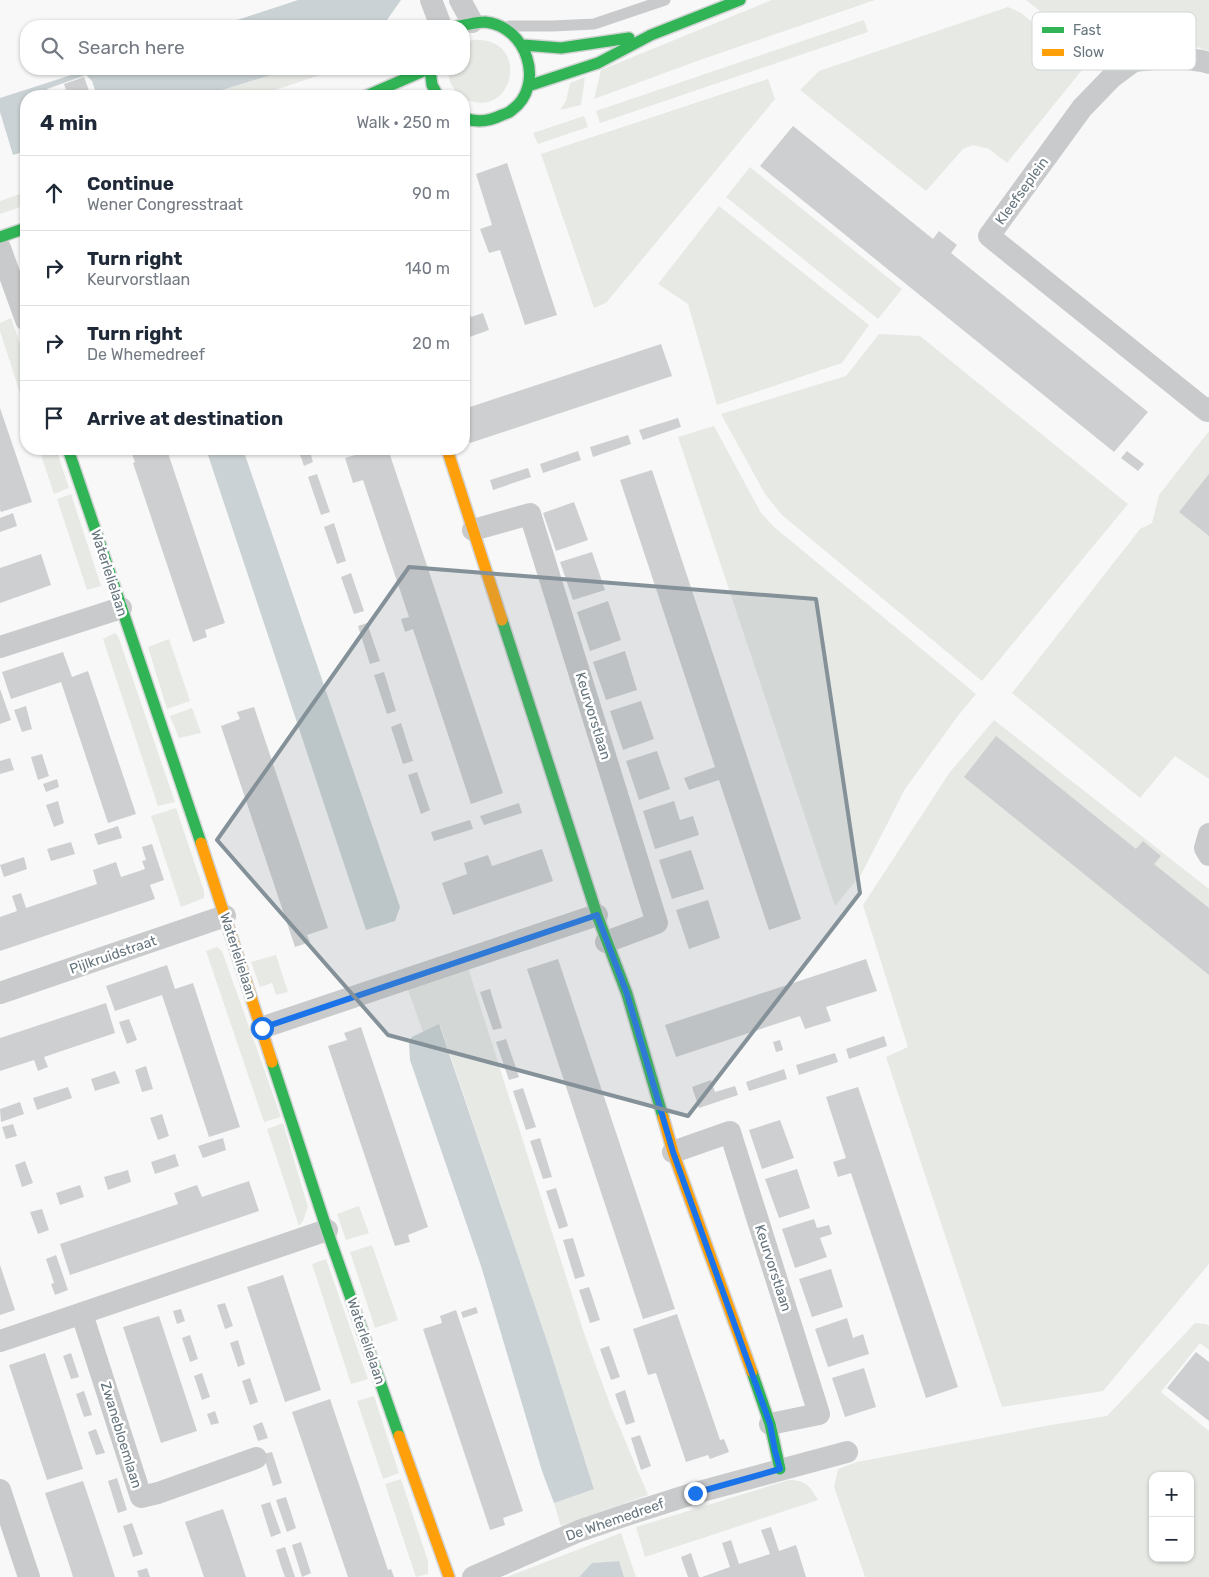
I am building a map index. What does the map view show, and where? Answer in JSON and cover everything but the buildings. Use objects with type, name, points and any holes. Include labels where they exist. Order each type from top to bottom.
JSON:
[{"type":"street","points":[[431,0],[439,20]]},
{"type":"street","points":[[460,0],[464,20]]},
{"type":"street","points":[[528,86],[598,63],[651,35],[740,0]]},
{"type":"street","points":[[470,24],[486,22],[500,26],[513,33],[523,44],[530,72],[528,86],[521,100],[510,111],[497,118],[483,121],[470,120]]},
{"type":"street","points":[[523,44],[562,48],[651,35]]},
{"type":"street","name":"Kleefseplein","points":[[1196,60],[1209,63]]},
{"type":"street","name":"Kleefseplein","points":[[1122,70],[1111,78],[1082,108],[989,236],[1207,411],[1209,408]]},
{"type":"street","points":[[380,90],[415,75]]},
{"type":"street","points":[[430,75],[435,90]]},
{"type":"street","points":[[0,237],[20,230]]},
{"type":"street","points":[[0,248],[15,295]]},
{"type":"street","name":"Waterlelielaan","points":[[70,455],[225,916],[327,1230],[449,1577]]},
{"type":"street","points":[[449,455],[597,915],[627,994],[673,1152],[770,1424],[780,1469]]},
{"type":"street","name":"Keurvorstlaan","points":[[473,530],[530,514],[657,923],[606,942]]},
{"type":"street","points":[[0,647],[121,608]]},
{"type":"street","points":[[1209,834],[1205,848],[1209,855]]},
{"type":"street","points":[[262,1028],[597,915]]},
{"type":"street","name":"Pijlkruidstraat","points":[[0,993],[225,916]]},
{"type":"street","name":"Keurvorstlaan","points":[[673,1152],[730,1132],[820,1414],[770,1424]]},
{"type":"street","points":[[0,1341],[327,1230]]},
{"type":"street","name":"Zwanebloemlaan","points":[[82,1314],[140,1497],[158,1493],[256,1458]]},
{"type":"street","name":"De Whemedreef","points":[[473,1577],[579,1531],[695,1493],[847,1452]]},
{"type":"street","points":[[0,1490],[29,1577]]},
{"type":"lane","points":[[500,26],[594,24],[665,0]]},
{"type":"highlighted area","points":[[409,567],[816,599],[860,893],[688,1116],[388,1035],[217,840]]},
{"type":"shaded area","points":[[298,0],[401,0],[387,20],[237,20]]},
{"type":"shaded area","points":[[772,0],[875,0],[697,61],[594,99],[601,70]]},
{"type":"shaded area","points":[[1026,0],[1209,0],[1209,51],[1196,47],[1196,12],[1041,12]]},
{"type":"shaded area","points":[[1008,7],[1021,13],[1032,22],[1032,70],[1082,70],[1007,163],[989,149],[973,145],[963,149],[926,191],[800,90],[819,71]]},
{"type":"shaded area","points":[[864,20],[868,32],[600,123],[596,111]]},
{"type":"shaded area","points":[[470,41],[491,42],[504,51],[510,63],[510,77],[504,90],[495,99],[481,103],[470,100],[470,90],[455,90],[453,87],[449,75],[470,75]]},
{"type":"shaded area","points":[[71,75],[86,75],[47,90],[25,90]]},
{"type":"shaded area","points":[[86,75],[271,75],[222,90],[95,90],[92,81]]},
{"type":"shaded area","points":[[271,75],[320,75],[275,90],[222,90]]},
{"type":"shaded area","points":[[585,77],[581,105],[560,110],[566,101],[570,83]]},
{"type":"shaded area","points":[[768,79],[775,99],[606,303],[594,308],[541,154]]},
{"type":"shaded area","points":[[20,92],[20,153],[13,155],[0,112],[0,98]]},
{"type":"shaded area","points":[[584,116],[588,127],[538,144],[533,133]]},
{"type":"shaded area","points":[[750,167],[902,289],[878,319],[726,197]]},
{"type":"shaded area","points":[[20,194],[20,207],[0,214],[0,201]]},
{"type":"shaded area","points":[[719,206],[869,325],[842,363],[717,405],[688,304],[658,284]]},
{"type":"shaded area","points":[[11,318],[20,344],[20,393],[0,331],[0,323]]},
{"type":"shaded area","points":[[879,334],[920,336],[1128,504],[982,681],[782,515],[765,494],[721,414],[846,376]]},
{"type":"shaded area","points":[[714,426],[761,513],[773,526],[976,694],[905,789],[862,873],[835,906],[678,437]]},
{"type":"shaded area","points":[[1209,431],[1209,779],[1175,756],[1140,798],[1012,693],[1140,529],[1152,523],[1159,495]]},
{"type":"shaded area","points":[[41,455],[58,455],[69,488],[54,494]]},
{"type":"shaded area","points":[[208,455],[245,455],[400,907],[395,921],[366,930]]},
{"type":"shaded area","points":[[71,494],[101,586],[87,590],[57,499]]},
{"type":"shaded area","points":[[115,633],[118,636],[175,802],[158,806],[103,639]]},
{"type":"shaded area","points":[[169,639],[190,701],[167,709],[148,647]]},
{"type":"shaded area","points":[[192,708],[201,733],[179,738],[170,716]]},
{"type":"shaded area","points":[[994,720],[1209,889],[1209,1264],[1103,1391],[1002,1407],[886,1057],[908,1047],[863,905],[950,772]]},
{"type":"shaded area","points":[[176,808],[204,891],[204,898],[181,907],[151,816]]},
{"type":"shaded area","points":[[217,947],[222,951],[281,1117],[264,1122],[206,951]]},
{"type":"shaded area","points":[[276,955],[288,992],[276,995],[272,983],[260,987],[251,962]]},
{"type":"shaded area","points":[[468,968],[584,1333],[611,1407],[648,1495],[561,1526],[554,1503],[594,1488],[549,1347],[440,1025],[423,1032],[407,987]]},
{"type":"shaded area","points":[[439,1024],[549,1347],[594,1489],[554,1503],[542,1471],[481,1266],[410,1060],[409,1043],[412,1037]]},
{"type":"shaded area","points":[[283,1123],[308,1207],[299,1226],[267,1129]]},
{"type":"shaded area","points":[[359,1206],[369,1233],[346,1240],[337,1214]]},
{"type":"shaded area","points":[[372,1245],[398,1320],[375,1328],[350,1252]]},
{"type":"shaded area","points":[[326,1259],[368,1379],[351,1384],[312,1264]]},
{"type":"shaded area","points":[[1195,1323],[1209,1326],[1209,1350],[1200,1343],[1161,1392],[1209,1431],[1209,1577],[865,1577],[834,1487],[838,1469],[857,1462],[1107,1416]]},
{"type":"shaded area","points":[[374,1396],[399,1473],[383,1479],[357,1401]]},
{"type":"shaded area","points":[[401,1479],[428,1561],[428,1574],[416,1577],[385,1484]]},
{"type":"shaded area","points":[[789,1480],[800,1481],[807,1485],[818,1500],[645,1557],[636,1527]]},
{"type":"shaded area","points":[[621,1533],[636,1577],[624,1577],[618,1561],[592,1563],[579,1577],[507,1577]]},
{"type":"shaded area","points":[[619,1561],[624,1577],[579,1577],[592,1563]]},
{"type":"traffic: fast","points":[[528,86],[598,63],[651,35],[740,0]]},
{"type":"traffic: fast","points":[[470,24],[485,22],[500,26],[512,34],[521,45],[527,58],[529,72],[528,86],[522,99],[510,112],[483,121],[470,119]]},
{"type":"traffic: fast","points":[[523,45],[561,48],[629,38]]},
{"type":"traffic: fast","points":[[380,90],[414,75]]},
{"type":"traffic: fast","points":[[431,75],[435,90]]},
{"type":"traffic: fast","points":[[0,237],[20,230]]},
{"type":"traffic: fast","points":[[70,455],[201,843]]},
{"type":"traffic: fast","points":[[502,620],[597,915],[627,994],[663,1117]]},
{"type":"traffic: fast","points":[[272,1062],[327,1230],[399,1436]]},
{"type":"traffic: fast","points":[[752,1372],[770,1424],[780,1469]]},
{"type":"traffic: slow","points":[[449,455],[502,620]]},
{"type":"traffic: slow","points":[[201,843],[272,1062]]},
{"type":"traffic: slow","points":[[663,1117],[673,1152],[752,1372]]},
{"type":"traffic: slow","points":[[399,1436],[449,1577]]},
{"type":"route","points":[[262,1028],[597,915],[627,994],[673,1152],[770,1424],[780,1469],[695,1493]]}]
